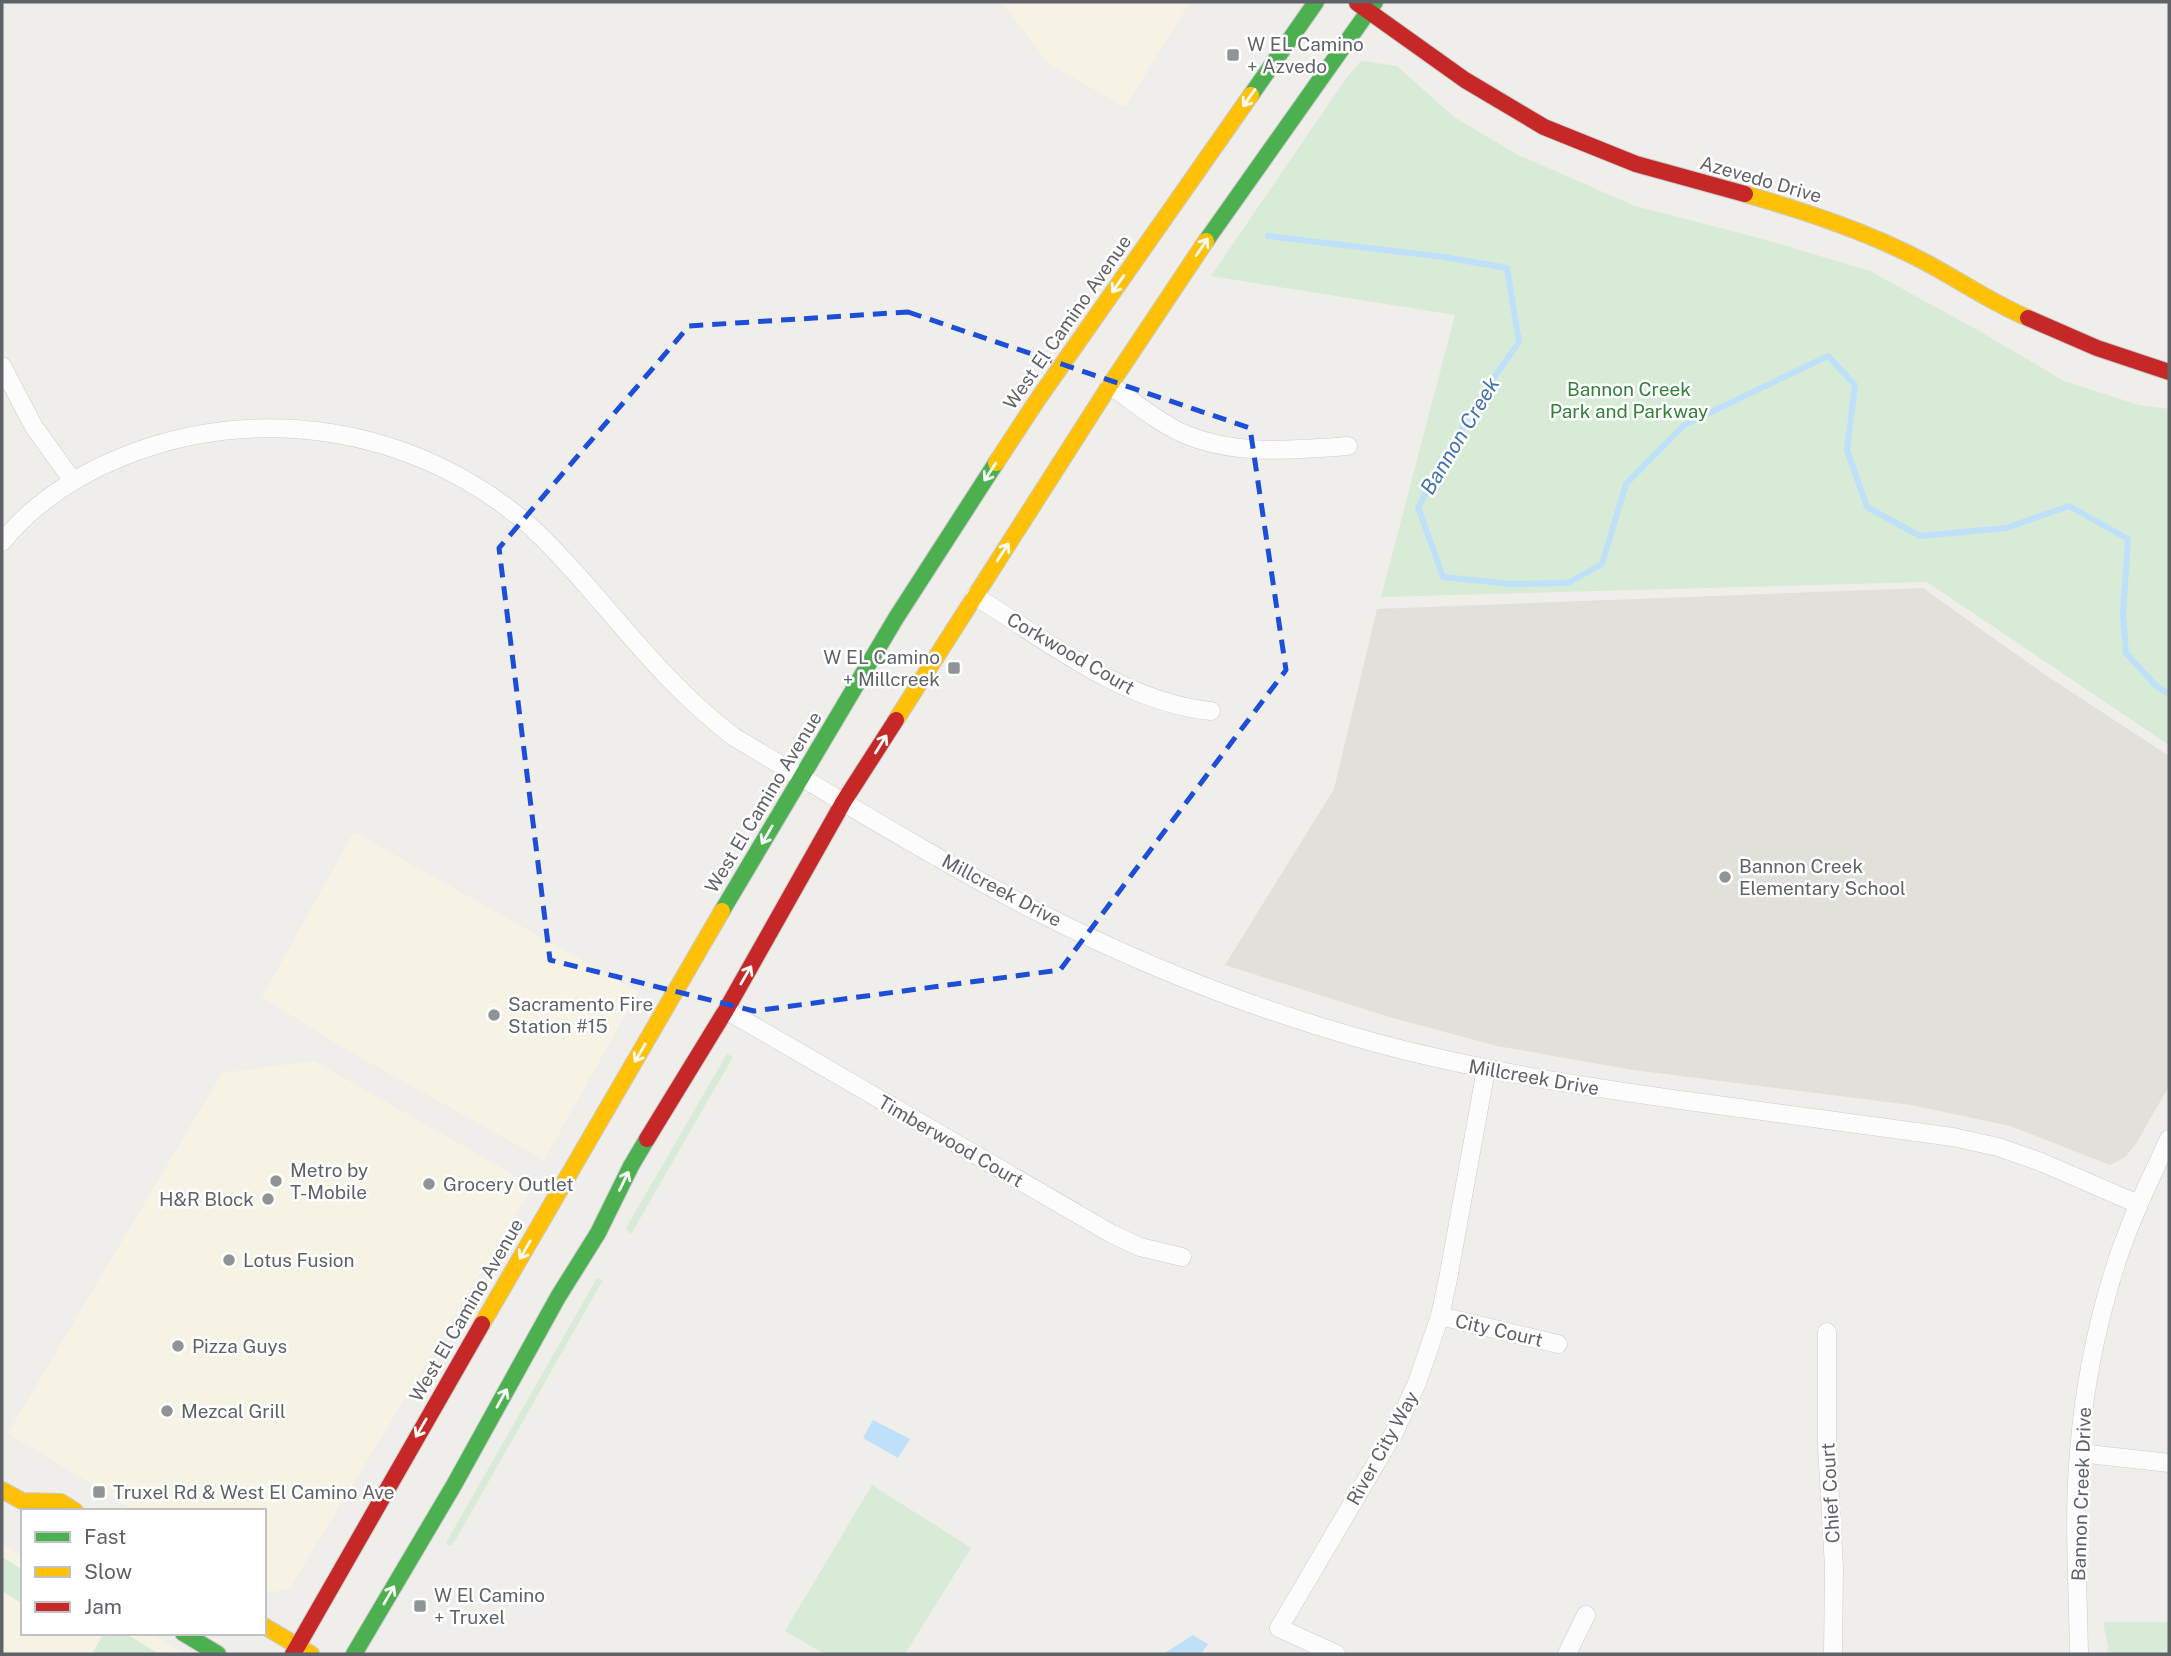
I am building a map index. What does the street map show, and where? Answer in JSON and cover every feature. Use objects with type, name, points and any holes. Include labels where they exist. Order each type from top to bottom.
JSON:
[{"type":"main road","name":"West El Camino Avenue","points":[[301,1652],[401,1462],[896,618],[1032,407],[1316,2]]},
{"type":"main road","name":"Azevedo Drive","points":[[1366,5],[1465,80],[1544,127],[1636,164],[1797,209],[1854,230],[1923,261],[2024,316],[2097,348],[2169,372]]},
{"type":"main road","points":[[354,1654],[454,1485],[558,1297],[598,1233],[631,1166],[726,1010],[844,802],[1110,385],[1366,5]]},
{"type":"main road","points":[[2,1490],[23,1506],[61,1502],[72,1509]]},
{"type":"main road","points":[[266,1627],[301,1652]]},
{"type":"main road","points":[[186,1635],[218,1654]]},
{"type":"street","points":[[2,366],[34,427],[73,481]]},
{"type":"street","points":[[1110,385],[1167,425],[1214,444],[1247,449],[1348,446]]},
{"type":"street","name":"Millcreek Drive","points":[[2,542],[31,511],[73,481],[104,464],[181,438],[248,428],[303,429],[383,443],[458,475],[493,496],[525,522],[555,550],[682,694],[734,737],[997,890],[1124,953],[1209,988],[1296,1019],[1444,1061],[1565,1084],[1953,1137],[1998,1147],[2041,1162],[2138,1204]]},
{"type":"street","name":"Corkwood Court","points":[[975,596],[1087,666],[1144,695],[1181,706],[1211,711]]},
{"type":"street","name":"Timberwood Court","points":[[726,1010],[1112,1234],[1140,1247],[1182,1257]]},
{"type":"street","name":"River City Way","points":[[1336,1654],[1279,1628],[1395,1431],[1418,1383],[1440,1316],[1486,1069]]},
{"type":"street","name":"Bannon Creek Drive","points":[[2079,1654],[2077,1512],[2084,1402],[2094,1347],[2115,1267],[2138,1204],[2169,1139]]},
{"type":"street","name":"City Court","points":[[1440,1316],[1558,1344]]},
{"type":"street","name":"Chief Court","points":[[1827,1332],[1827,1447],[1834,1567],[1833,1654]]},
{"type":"street","points":[[2079,1453],[2169,1463]]},
{"type":"street","points":[[1567,1654],[1586,1615]]},
{"type":"highlighted area","points":[[908,312],[1250,428],[1286,670],[1060,970],[754,1011],[550,960],[499,548],[689,326]]},
{"type":"shaded area","points":[[1002,2],[1190,2],[1125,107],[1049,64]]},
{"type":"shaded area","name":"Bannon Creek Elementary School","points":[[1923,588],[2044,674],[2169,756],[2169,1086],[2136,1144],[2125,1157],[2110,1165],[2010,1126],[1911,1105],[1633,1070],[1497,1046],[1389,1017],[1225,965],[1334,789],[1377,609]]},
{"type":"shaded area","points":[[354,832],[638,992],[544,1160],[344,1048],[262,997]]},
{"type":"shaded area","points":[[314,1061],[533,1186],[290,1588],[268,1593],[266,1509],[132,1509],[8,1433],[222,1073]]},
{"type":"shaded area","points":[[2,1544],[21,1556],[21,1635],[152,1635],[184,1654],[2,1654]]},
{"type":"green space","name":"Bannon Creek Park and Parkway","points":[[1361,61],[1397,66],[1454,117],[1518,155],[1635,206],[1763,239],[1870,271],[2064,381],[2139,405],[2169,409],[2169,745],[1927,582],[1381,597],[1455,315],[1211,276],[1347,77]]},
{"type":"green space","points":[[727,1054],[733,1057],[631,1234],[626,1228]]},
{"type":"green space","points":[[597,1278],[603,1280],[450,1546],[446,1543]]},
{"type":"green space","points":[[872,1485],[971,1548],[905,1654],[824,1654],[785,1631]]},
{"type":"green space","points":[[2,1557],[21,1569],[21,1603],[2,1591]]},
{"type":"green space","points":[[2103,1622],[2169,1622],[2169,1654],[2107,1654]]},
{"type":"green space","points":[[103,1635],[128,1635],[159,1654],[92,1654]]},
{"type":"water","points":[[873,1420],[910,1439],[898,1458],[863,1438]]},
{"type":"water","points":[[1193,1635],[1208,1644],[1201,1654],[1163,1654]]},
{"type":"waterway","name":"Bannon Creek","points":[[1268,236],[1444,257],[1507,268],[1519,342],[1477,402],[1418,507],[1443,577],[1511,584],[1568,583],[1602,564],[1626,484],[1684,425],[1828,356],[1855,385],[1847,450],[1867,507],[1920,536],[2006,528],[2069,506],[2128,539],[2123,614],[2126,653],[2156,686],[2169,694]]},
{"type":"traffic: fast","points":[[1251,95],[1316,2]]},
{"type":"traffic: fast","points":[[1206,241],[1375,2]]},
{"type":"traffic: fast","points":[[722,911],[896,618],[996,463]]},
{"type":"traffic: fast","points":[[354,1654],[454,1485],[558,1297],[598,1233],[647,1139]]},
{"type":"traffic: fast","points":[[186,1635],[218,1654]]},
{"type":"traffic: slow","points":[[996,463],[1251,95]]},
{"type":"traffic: slow","points":[[1745,194],[1882,241],[2028,318]]},
{"type":"traffic: slow","points":[[896,720],[1110,385],[1206,241]]},
{"type":"traffic: slow","points":[[482,1324],[722,911]]},
{"type":"traffic: slow","points":[[2,1490],[22,1501],[61,1502],[72,1509]]},
{"type":"traffic: slow","points":[[266,1627],[311,1654]]},
{"type":"traffic: jam","points":[[1357,3],[1465,80],[1544,127],[1636,164],[1745,194]]},
{"type":"traffic: jam","points":[[2028,318],[2097,348],[2169,372]]},
{"type":"traffic: jam","points":[[647,1139],[726,1010],[844,801],[896,720]]},
{"type":"traffic: jam","points":[[293,1654],[482,1324]]},
{"type":"place","name":"W EL Camino + Azvedo","points":[[1233,55]]},
{"type":"place","name":"W EL Camino + Millcreek","points":[[954,668]]},
{"type":"place","name":"Bannon Creek Elementary School","points":[[1725,877]]},
{"type":"place","name":"Sacramento Fire Station #15","points":[[494,1015]]},
{"type":"place","name":"Metro by T-Mobile","points":[[276,1181]]},
{"type":"place","name":"Grocery Outlet","points":[[429,1184]]},
{"type":"place","name":"H&R Block","points":[[268,1199]]},
{"type":"place","name":"Lotus Fusion","points":[[229,1260]]},
{"type":"place","name":"Pizza Guys","points":[[178,1346]]},
{"type":"place","name":"Mezcal Grill","points":[[167,1411]]},
{"type":"place","name":"Truxel Rd & West El Camino Ave","points":[[99,1492]]},
{"type":"place","name":"W El Camino + Truxel","points":[[420,1606]]}]
